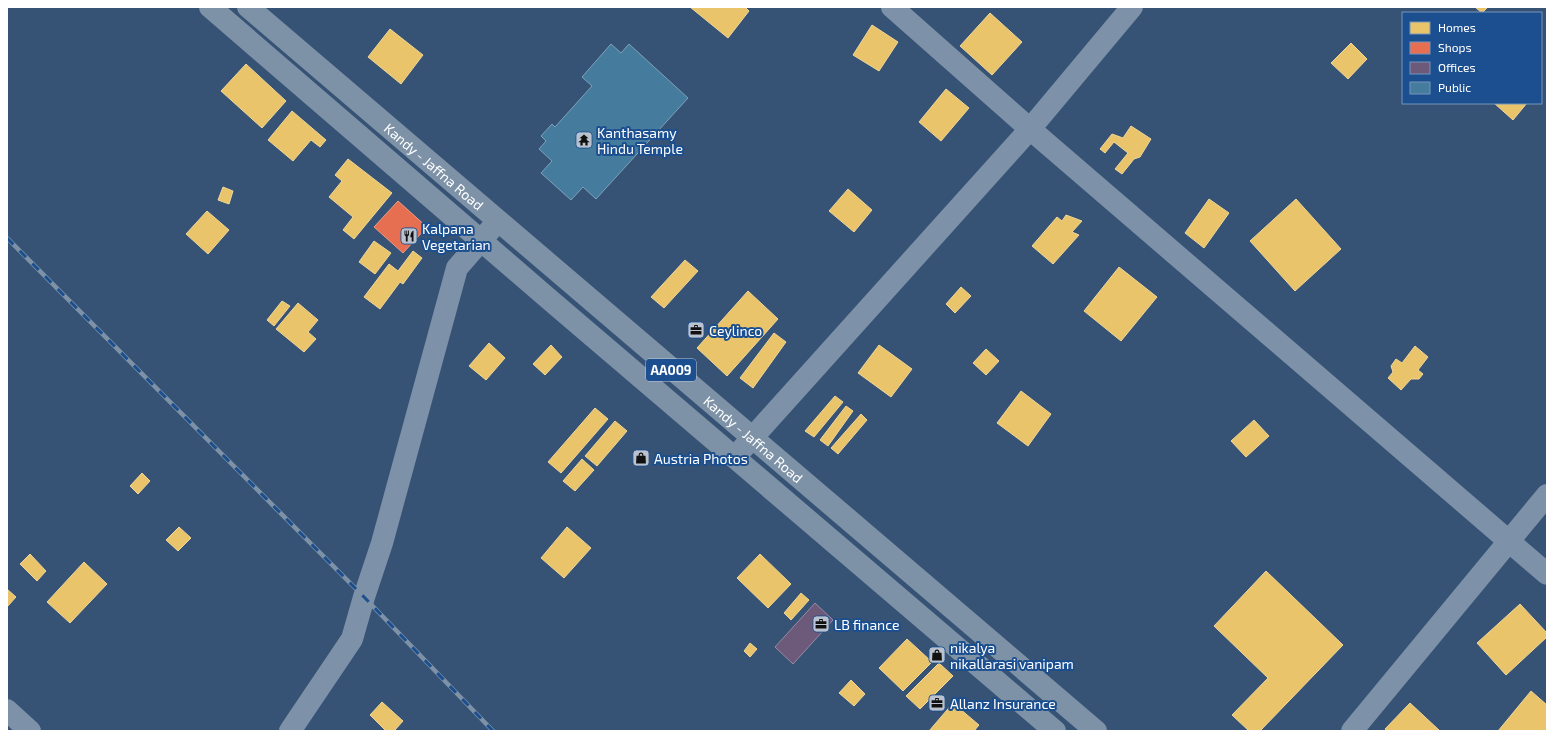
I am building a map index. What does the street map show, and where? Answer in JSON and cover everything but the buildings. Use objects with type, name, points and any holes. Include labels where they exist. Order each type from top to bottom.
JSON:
[{"type":"highway","name":"Kandy - Jaffna Road","points":[[210,7],[1055,731]]},
{"type":"highway","name":"Kandy - Jaffna Road","points":[[248,7],[1096,731]]},
{"type":"street","points":[[892,7],[1547,574]]},
{"type":"street","points":[[735,457],[1030,128],[1132,7]]},
{"type":"street","points":[[290,731],[352,639],[382,543],[458,268],[498,221]]},
{"type":"street","points":[[1352,731],[1547,496]]},
{"type":"street","points":[[7,710],[30,731]]},
{"type":"railway","points":[[7,238],[364,597],[493,731]]},
{"type":"place","name":"Kanthasamy Hindu Temple","points":[[584,140]]},
{"type":"place","name":"Kalpana Vegetarian","points":[[409,236]]},
{"type":"place","name":"Ceylinco","points":[[696,330]]},
{"type":"place","name":"Austria Photos","points":[[641,458]]},
{"type":"place","name":"LB finance","points":[[821,624]]},
{"type":"place","name":"nikalya nikallarasi vanipam","points":[[937,655]]},
{"type":"place","name":"Allanz Insurance","points":[[937,703]]}]
